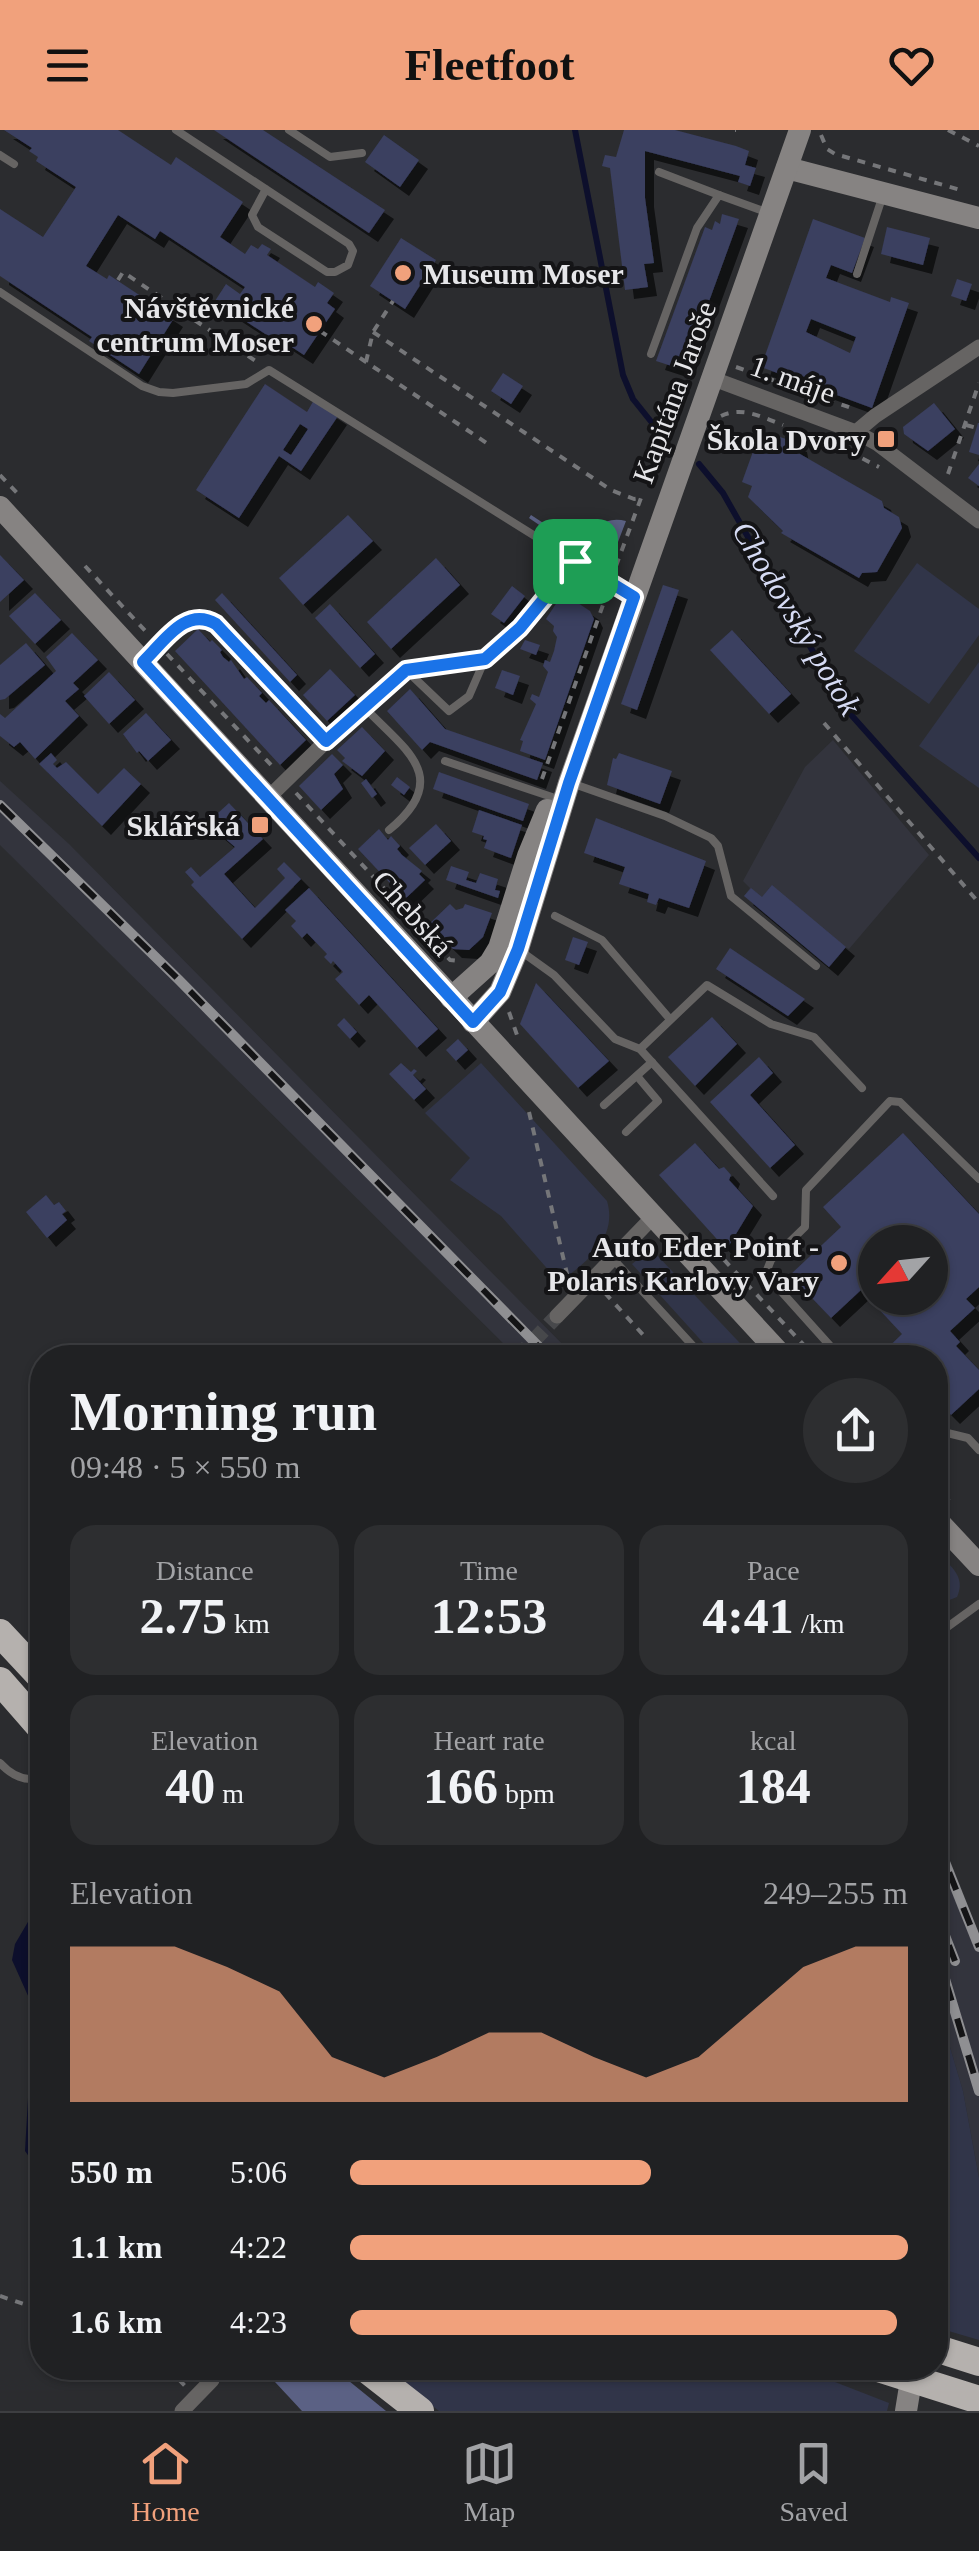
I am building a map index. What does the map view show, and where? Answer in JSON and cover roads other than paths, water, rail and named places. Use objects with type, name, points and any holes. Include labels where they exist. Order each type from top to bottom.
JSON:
[{"type":"highway","points":[[0,1632],[30,1665]]},
{"type":"highway","points":[[0,1681],[30,1716]]},
{"type":"highway","points":[[948,2352],[979,2362]]},
{"type":"highway","points":[[380,2380],[420,2411]]},
{"type":"highway","points":[[916,2380],[979,2400]]},
{"type":"street","name":"Kapitána Jaroše","points":[[451,998],[490,963],[499,948],[553,790],[587,732],[800,130]]},
{"type":"street","points":[[787,168],[883,193],[973,208]]},
{"type":"street","name":"1. máje","points":[[856,432],[977,348]]},
{"type":"street","name":"1. máje","points":[[710,378],[856,432],[878,444],[979,521]]},
{"type":"street","name":"Chebská","points":[[0,507],[151,654],[267,798],[772,1345]]},
{"type":"street","points":[[267,798],[406,670],[485,659],[520,628],[575,561],[634,597]]},
{"type":"street","name":"Kapitána Jaroše","points":[[473,1022],[500,992],[518,949],[553,790]]},
{"type":"street","points":[[557,1316],[654,1216]]},
{"type":"street","points":[[948,1532],[979,1565]]},
{"type":"street","points":[[182,2411],[212,2380]]},
{"type":"street","points":[[906,2411],[911,2380]]},
{"type":"lane","points":[[176,130],[266,189],[349,244],[353,251],[348,265],[327,272],[258,227],[252,215],[266,189]]},
{"type":"lane","points":[[289,130],[330,157],[362,152]]},
{"type":"lane","points":[[0,155],[14,164]]},
{"type":"lane","points":[[659,172],[770,214]]},
{"type":"lane","points":[[858,274],[883,193]]},
{"type":"lane","points":[[651,354],[697,228],[719,195]]},
{"type":"lane","points":[[0,292],[142,386],[158,392],[246,384],[269,370],[575,561]]},
{"type":"lane","points":[[151,654],[183,623],[205,618],[216,624],[326,741]]},
{"type":"lane","points":[[406,670],[449,711],[469,696],[485,659]]},
{"type":"lane","points":[[359,710],[420,766],[422,780],[416,799],[390,830]]},
{"type":"lane","points":[[445,761],[665,816],[711,838],[718,846],[731,896],[816,966]]},
{"type":"lane","points":[[555,916],[602,940],[668,1018]]},
{"type":"lane","points":[[518,949],[554,974],[615,1039],[640,1049],[772,1196]]},
{"type":"lane","points":[[640,1049],[668,1018],[706,986],[771,1024],[814,1036],[862,1088]]},
{"type":"lane","points":[[604,1105],[652,1062]]},
{"type":"lane","points":[[626,1132],[658,1101],[638,1076]]},
{"type":"lane","points":[[829,1345],[771,1280],[767,1270],[771,1260],[806,1226],[806,1190],[890,1101],[900,1102],[979,1179]]},
{"type":"lane","points":[[613,1259],[692,1345]]},
{"type":"lane","points":[[948,1433],[968,1438],[979,1450]]},
{"type":"lane","points":[[948,1627],[979,1604]]},
{"type":"lane","points":[[0,1763],[8,1772],[30,1779]]},
{"type":"waterway","name":"Chodovský potok","points":[[575,130],[623,375],[633,399],[665,439]]},
{"type":"waterway","name":"Chodovský potok","points":[[699,464],[723,493],[845,708],[979,858]]},
{"type":"tunnel","points":[[529,1345],[557,1316]]},
{"type":"railway","points":[[0,805],[179,980],[537,1345]]},
{"type":"railway","points":[[948,1870],[979,1947]]},
{"type":"railway","points":[[948,1943],[955,1961]]},
{"type":"railway","points":[[948,1989],[979,2091]]},
{"type":"place","name":"Museum Moser","points":[[403,273]]},
{"type":"place","name":"Návštěvnické centrum Moser","points":[[314,324]]},
{"type":"place","name":"Škola Dvory","points":[[886,439]]},
{"type":"place","name":"Sklářská","points":[[260,825]]},
{"type":"place","name":"Auto Eder Point - Polaris Karlovy Vary","points":[[839,1263]]}]
